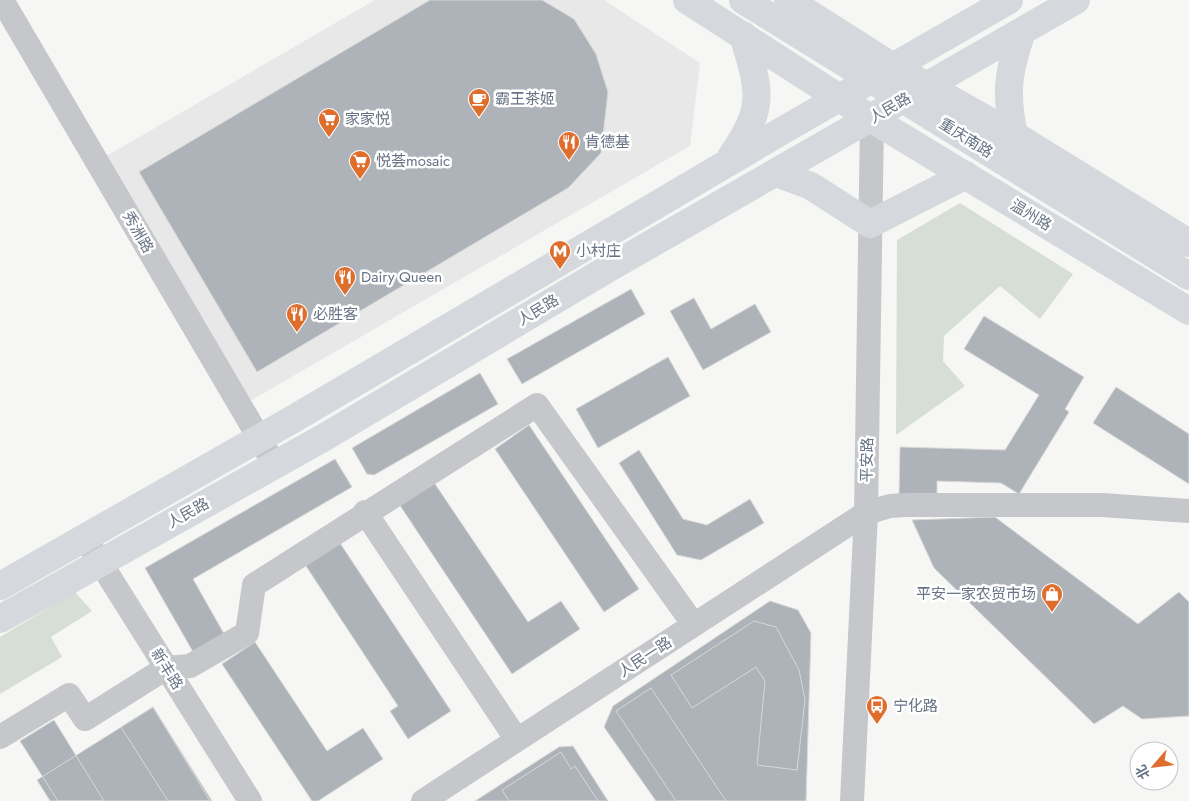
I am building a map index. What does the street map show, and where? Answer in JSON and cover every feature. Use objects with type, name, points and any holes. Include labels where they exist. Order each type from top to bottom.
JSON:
[{"type":"main road","points":[[687,0],[872,119]]},
{"type":"main road","name":"重庆南路","points":[[742,0],[1189,276]]},
{"type":"main road","points":[[788,0],[893,67],[1014,135],[1189,243]]},
{"type":"main road","name":"人民路","points":[[0,586],[85,536],[259,439],[840,97],[1009,0]]},
{"type":"main road","name":"人民路","points":[[0,619],[275,465],[609,268],[872,119],[1076,0]]},
{"type":"main road","points":[[1014,135],[1008,108],[1008,88],[1013,59],[1022,32]]},
{"type":"main road","points":[[726,164],[748,133],[754,119],[757,99],[755,74],[742,35]]},
{"type":"main road","name":"温州路","points":[[872,119],[1189,311]]},
{"type":"main road","points":[[776,173],[811,186],[870,224],[966,175]]},
{"type":"street","name":"秀洲路","points":[[2,0],[275,465]]},
{"type":"street","name":"平安路","points":[[852,801],[866,513],[872,119]]},
{"type":"street","points":[[0,737],[69,695],[85,719],[166,668],[190,666],[247,633],[254,584],[537,405],[694,625]]},
{"type":"street","name":"人民一路","points":[[424,801],[866,513],[890,506],[906,505],[1102,505],[1189,511]]},
{"type":"street","points":[[366,512],[517,740]]},
{"type":"street","name":"新丰路","points":[[85,536],[99,563],[250,801]]},
{"type":"shaded area","name":"悦荟mosaic","points":[[375,0],[604,0],[700,63],[690,146],[233,411],[91,165]]},
{"type":"shaded area","points":[[960,203],[1073,274],[1040,319],[1000,286],[944,336],[943,361],[965,386],[896,435],[897,240]]},
{"type":"shaded area","points":[[75,592],[92,611],[51,637],[62,657],[0,694],[0,637]]},
{"type":"building","name":"悦荟mosaic","points":[[430,0],[542,0],[574,19],[596,54],[608,92],[601,153],[568,188],[257,372],[139,172]]},
{"type":"building","points":[[631,289],[645,314],[522,384],[507,359]]},
{"type":"building","points":[[694,298],[711,329],[755,304],[771,332],[703,370],[670,311]]},
{"type":"building","points":[[984,316],[1084,377],[1065,409],[1069,412],[1019,494],[1001,483],[937,481],[937,497],[899,496],[900,447],[1005,450],[1039,395],[964,349]]},
{"type":"building","points":[[668,357],[690,396],[598,448],[576,409]]},
{"type":"building","points":[[480,373],[498,404],[374,475],[367,474],[352,448]]},
{"type":"building","points":[[1116,387],[1189,434],[1189,484],[1093,423]]},
{"type":"building","points":[[529,425],[639,589],[604,612],[495,449]]},
{"type":"building","points":[[639,450],[683,519],[707,525],[750,499],[764,523],[701,560],[677,555],[619,463]]},
{"type":"building","points":[[335,459],[352,487],[193,579],[227,639],[196,657],[145,568]]},
{"type":"building","points":[[429,475],[528,622],[561,601],[580,629],[512,674],[395,498]]},
{"type":"building","name":"平安一家农贸市场","points":[[995,517],[1138,624],[1179,592],[1189,602],[1189,716],[1142,719],[1123,706],[1094,724],[934,568],[912,520]]},
{"type":"building","points":[[338,540],[451,711],[408,739],[390,711],[398,706],[304,563]]},
{"type":"building","points":[[770,601],[798,610],[811,633],[806,801],[656,801],[604,727],[613,706]]},
{"type":"building","points":[[754,621],[776,627],[799,670],[805,700],[797,770],[757,765],[765,681],[756,667],[692,708],[671,675]]},
{"type":"building","points":[[255,642],[327,751],[363,728],[383,759],[318,801],[312,801],[222,664]]},
{"type":"building","points":[[651,688],[726,801],[676,801],[616,711]]},
{"type":"building","points":[[153,707],[210,801],[50,801],[37,780]]},
{"type":"building","points":[[153,707],[212,801],[168,801],[121,727]]},
{"type":"building","points":[[54,720],[104,801],[58,801],[20,741]]},
{"type":"building","points":[[573,746],[608,801],[475,801],[559,747]]},
{"type":"building","points":[[561,752],[571,769],[575,766],[598,801],[509,801],[502,790]]},
{"type":"place","name":"霸王茶姬","points":[[479,118]]},
{"type":"place","name":"家家悦","points":[[329,138]]},
{"type":"place","name":"肯德基","points":[[569,161]]},
{"type":"place","name":"悦荟mosaic","points":[[360,180]]},
{"type":"place","name":"小村庄","points":[[560,270]]},
{"type":"place","name":"Dairy Queen","points":[[345,296]]},
{"type":"place","name":"必胜客","points":[[297,333]]},
{"type":"place","name":"平安一家农贸市场","points":[[1052,613]]},
{"type":"place","name":"宁化路","points":[[877,725]]}]
